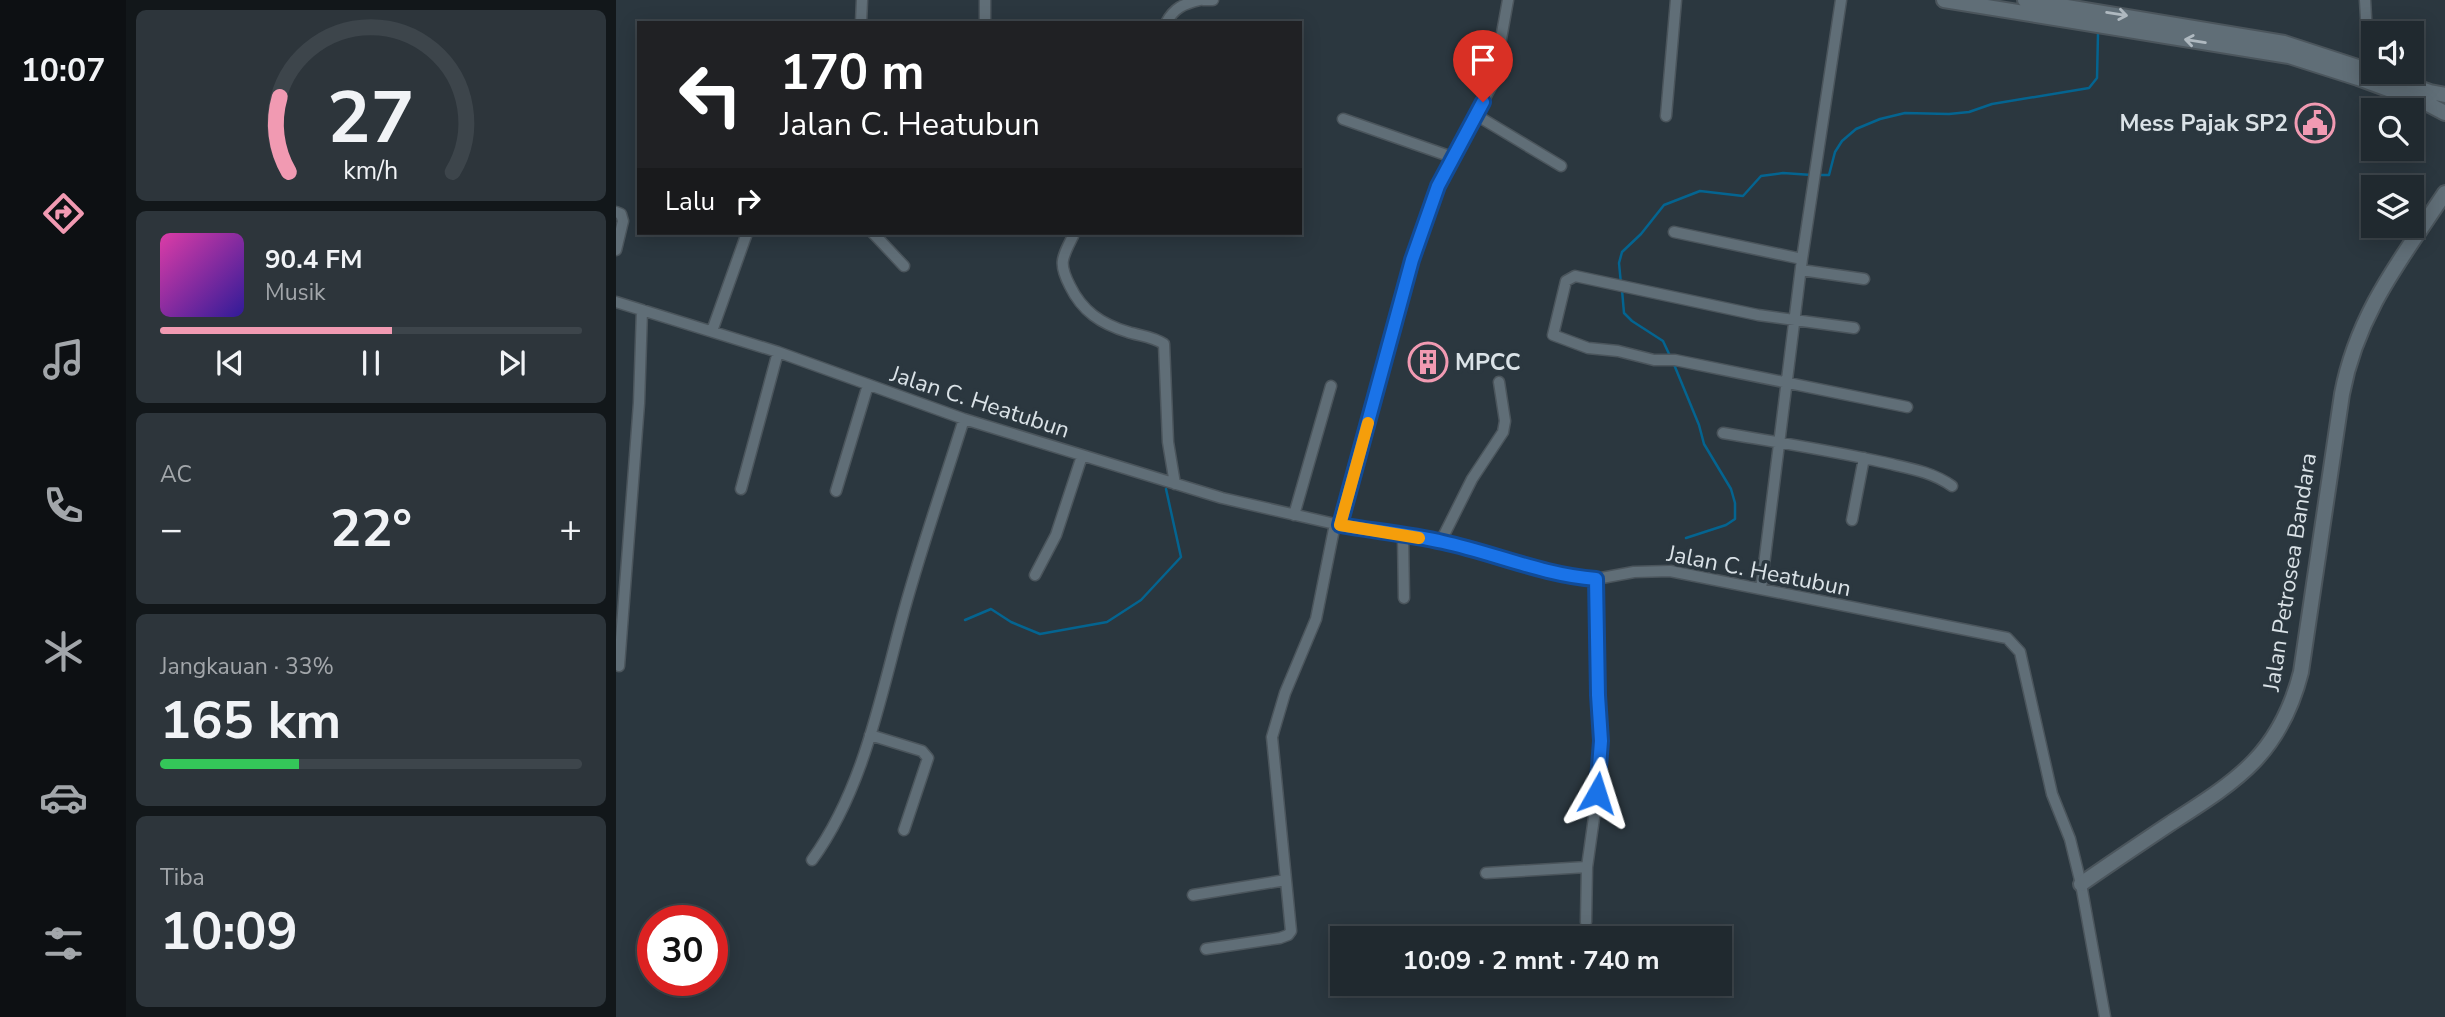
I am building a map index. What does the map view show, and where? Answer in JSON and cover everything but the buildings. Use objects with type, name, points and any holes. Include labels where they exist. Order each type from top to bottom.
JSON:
[{"type":"main road","points":[[1944,0],[2289,57],[2358,78],[2426,103],[2445,113]]},
{"type":"main road","points":[[2025,0],[2052,2],[2284,43],[2361,68]]},
{"type":"main road","points":[[2408,84],[2445,96]]},
{"type":"main road","name":"Jalan Petrosea Bandara","points":[[2081,884],[2233,782],[2262,754],[2283,724],[2301,672],[2340,404],[2351,357],[2373,302],[2445,193]]},
{"type":"street","points":[[861,21],[862,0]]},
{"type":"street","points":[[985,0],[985,21]]},
{"type":"street","points":[[1167,21],[1174,10],[1186,3],[1213,0]]},
{"type":"street","points":[[1206,949],[1280,938],[1291,931],[1272,744],[1273,730],[1285,693],[1316,619],[1338,525],[1412,260],[1438,186],[1493,83],[1508,0]]},
{"type":"street","points":[[1666,116],[1676,0]]},
{"type":"street","points":[[1761,589],[1801,265],[1841,0]]},
{"type":"street","points":[[2365,0],[2367,21]]},
{"type":"street","points":[[1475,115],[1560,166]]},
{"type":"street","points":[[1343,119],[1452,157]]},
{"type":"street","points":[[616,212],[621,214],[623,221],[616,250]]},
{"type":"street","points":[[1675,232],[1864,279]]},
{"type":"street","points":[[712,331],[746,235]]},
{"type":"street","points":[[875,235],[904,266]]},
{"type":"street","points":[[1073,236],[1064,254],[1062,270],[1083,308],[1094,318],[1164,344],[1168,442],[1175,484]]},
{"type":"street","points":[[1854,328],[1794,321],[1575,276],[1566,281],[1553,335],[1583,347],[1618,351],[1654,360],[1675,360],[1908,407]]},
{"type":"street","name":"Jalan C. Heatubun","points":[[616,302],[778,352],[964,419],[1082,457],[1294,515],[1338,525],[1441,541],[1572,578],[1596,579],[1634,572],[1670,571],[2007,638],[2020,652],[2052,794],[2070,839],[2081,884],[2105,1017]]},
{"type":"street","points":[[619,666],[639,403],[642,310]]},
{"type":"street","points":[[741,489],[778,352]]},
{"type":"street","points":[[1441,541],[1472,479],[1503,432],[1505,421],[1499,382]]},
{"type":"street","points":[[836,491],[868,385]]},
{"type":"street","points":[[1294,515],[1331,386]]},
{"type":"street","points":[[812,860],[839,819],[870,736],[907,601],[964,419]]},
{"type":"street","points":[[1723,433],[1864,458],[1933,474],[1952,486]]},
{"type":"street","points":[[1035,575],[1056,536],[1082,457]]},
{"type":"street","points":[[1852,520],[1864,458]]},
{"type":"street","points":[[1403,536],[1404,598]]},
{"type":"street","points":[[1587,922],[1587,867],[1601,768],[1596,579]]},
{"type":"street","points":[[870,736],[922,751],[928,758],[904,830]]},
{"type":"street","points":[[1486,873],[1587,867]]},
{"type":"street","points":[[1193,895],[1286,880]]},
{"type":"waterway","points":[[1819,175],[1829,175],[1835,152],[1842,141],[1856,129],[1880,119],[1905,113],[1969,112],[1992,104],[2089,88],[2097,78],[2098,34]]},
{"type":"waterway","points":[[1621,284],[1619,263],[1622,252],[1641,234],[1664,205],[1700,191],[1743,196],[1761,176],[1783,173],[1812,175]]},
{"type":"waterway","points":[[1622,290],[1624,313],[1663,341],[1670,356]]},
{"type":"waterway","points":[[1673,362],[1704,444],[1731,489],[1735,503],[1735,519],[1726,525],[1686,538]]},
{"type":"waterway","points":[[965,620],[991,609],[1011,622],[1040,634],[1107,622],[1141,600],[1181,557],[1166,489]]},
{"type":"slow traffic","points":[[1368,423],[1340,525],[1419,538]]},
{"type":"place","name":"Mess Pajak SP2","points":[[2315,123]]},
{"type":"place","name":"MPCC","points":[[1428,362]]},
{"type":"route","points":[[1483,102],[1438,186],[1412,260],[1340,525],[1441,541],[1546,572],[1572,578],[1596,579],[1601,741],[1597,793]]}]
